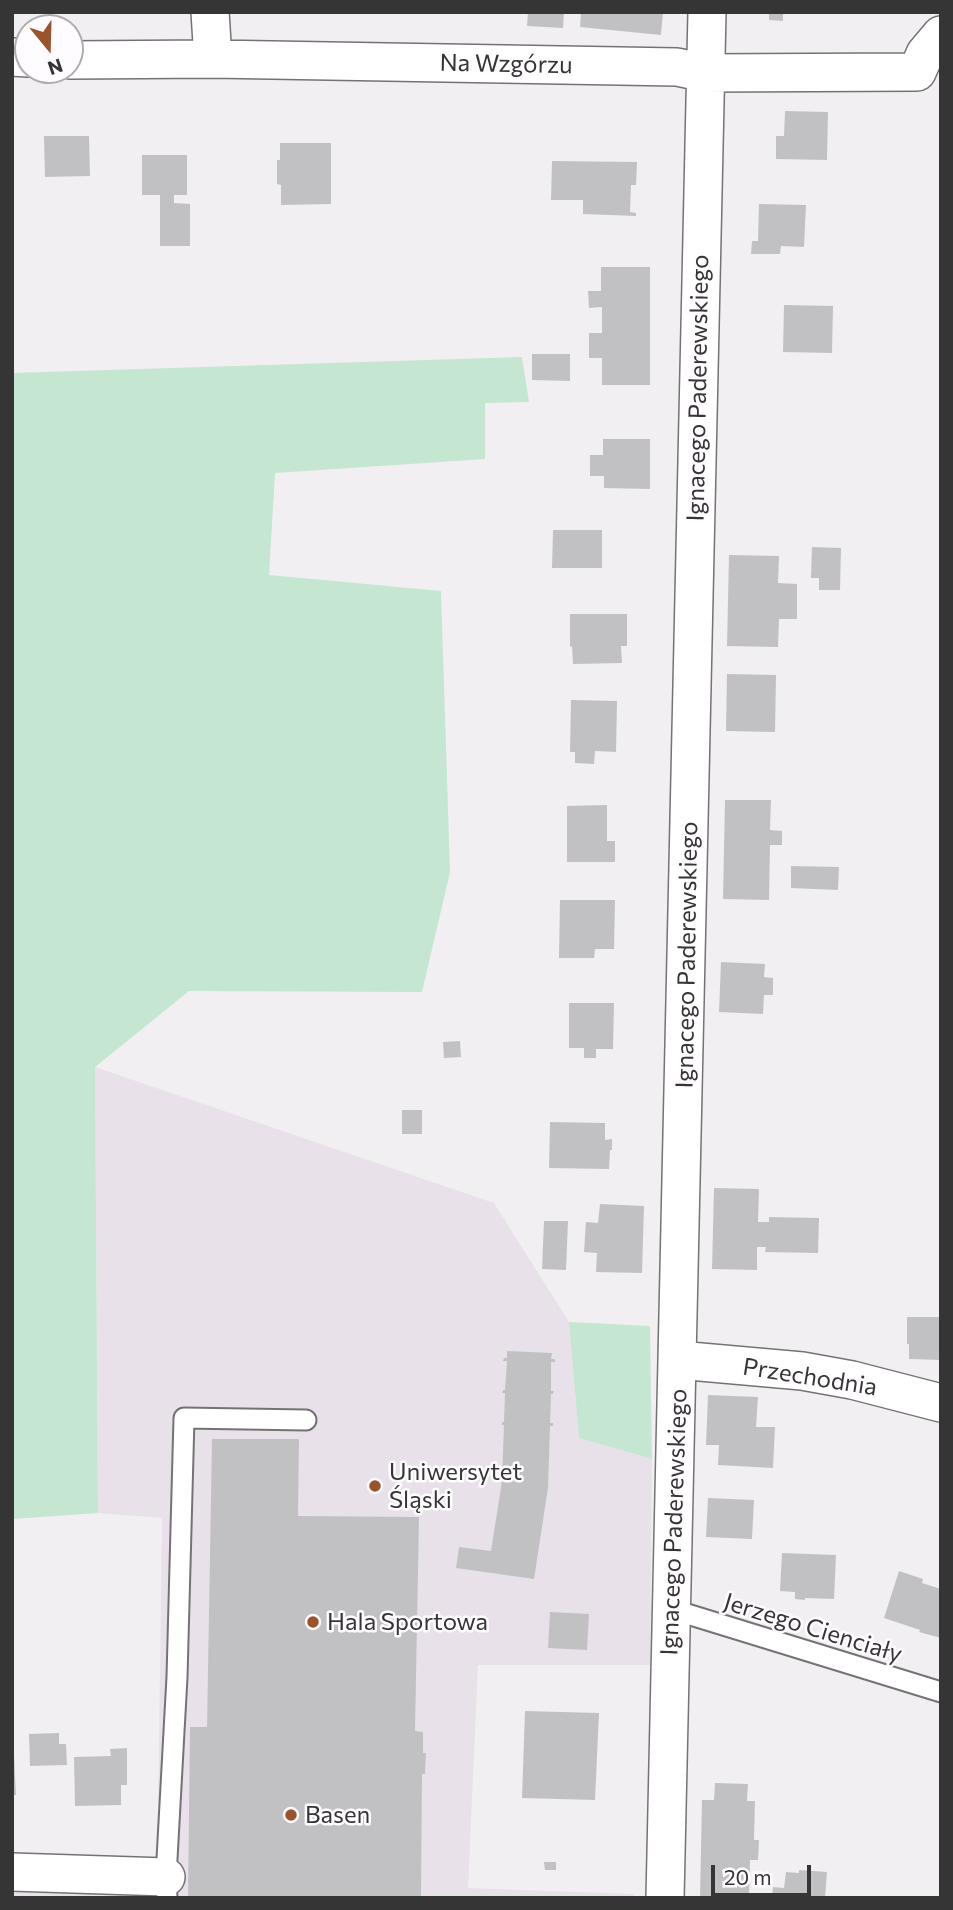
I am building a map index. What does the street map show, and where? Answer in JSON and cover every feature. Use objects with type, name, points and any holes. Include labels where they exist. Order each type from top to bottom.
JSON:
[{"type":"street","points":[[211,12],[213,59]]},
{"type":"street","name":"Ignacego Paderewskiego","points":[[665,1898],[708,12]]},
{"type":"street","points":[[929,73],[925,54],[941,35]]},
{"type":"street","name":"Na Wzgórzu","points":[[84,60],[213,59],[677,67],[705,73],[929,73]]},
{"type":"street","name":"Przechodnia","points":[[678,1360],[802,1371],[852,1380],[941,1403]]},
{"type":"street","points":[[12,1872],[167,1887]]},
{"type":"lane","points":[[167,1887],[177,1677],[184,1418],[306,1420]]},
{"type":"lane","name":"Jerzego Cienciały","points":[[671,1609],[941,1692]]},
{"type":"shaded area","name":"Uniwersytet Śląski","points":[[95,1067],[494,1203],[569,1322],[579,1438],[652,1459],[650,1665],[478,1665],[468,1888],[634,1894],[634,1898],[12,1898],[12,1888],[157,1893],[162,1518],[98,1513]]},
{"type":"green space","points":[[522,357],[529,402],[485,403],[485,459],[275,473],[269,575],[441,591],[450,872],[422,992],[189,991],[95,1067],[98,1513],[12,1519],[12,373]]},
{"type":"green space","points":[[569,1322],[650,1326],[652,1459],[579,1438]]},
{"type":"building","points":[[528,12],[564,12],[563,28],[527,26]]},
{"type":"building","points":[[581,12],[663,12],[661,35],[580,27]]},
{"type":"building","points":[[769,12],[783,12],[783,21],[769,20]]},
{"type":"building","points":[[785,111],[828,112],[827,160],[776,159],[776,136],[784,136]]},
{"type":"building","points":[[44,136],[89,136],[90,176],[45,177]]},
{"type":"building","points":[[280,143],[331,143],[331,204],[281,205],[281,185],[277,184]]},
{"type":"building","points":[[142,155],[187,155],[187,195],[174,195],[174,203],[190,204],[190,246],[160,246],[160,195],[142,195]]},
{"type":"building","points":[[552,161],[637,162],[636,185],[631,185],[630,212],[636,213],[636,216],[583,214],[583,200],[551,200]]},
{"type":"building","points":[[759,204],[806,205],[804,247],[781,246],[780,254],[751,254],[752,241],[758,241]]},
{"type":"building","points":[[601,267],[650,267],[650,385],[602,385],[602,358],[589,358],[589,333],[602,333],[602,307],[589,308],[588,291],[601,291]]},
{"type":"building","points":[[784,305],[833,306],[832,353],[783,352]]},
{"type":"building","points":[[532,354],[570,354],[570,381],[532,380]]},
{"type":"building","points":[[603,439],[650,439],[650,489],[604,488],[604,476],[590,476],[590,455],[603,455]]},
{"type":"building","points":[[553,530],[602,530],[602,568],[552,568]]},
{"type":"building","points":[[812,547],[841,548],[840,590],[819,590],[819,578],[811,578]]},
{"type":"building","points":[[729,555],[779,556],[778,583],[797,584],[797,619],[779,619],[778,647],[727,646]]},
{"type":"building","points":[[570,614],[627,614],[627,646],[621,646],[622,663],[573,664]]},
{"type":"building","points":[[727,674],[776,675],[775,732],[726,731]]},
{"type":"building","points":[[571,700],[617,701],[616,752],[595,751],[594,764],[575,763],[575,752],[570,752]]},
{"type":"building","points":[[725,800],[771,800],[770,830],[782,831],[782,845],[770,845],[769,900],[723,899]]},
{"type":"building","points":[[607,805],[607,841],[615,841],[615,862],[567,862],[567,806]]},
{"type":"building","points":[[791,866],[839,867],[838,890],[791,888]]},
{"type":"building","points":[[560,900],[615,900],[614,949],[595,949],[594,958],[559,958]]},
{"type":"building","points":[[721,962],[765,964],[764,977],[773,978],[773,995],[764,995],[763,1014],[719,1012]]},
{"type":"building","points":[[569,1003],[614,1003],[613,1049],[596,1049],[596,1058],[584,1058],[584,1048],[569,1048]]},
{"type":"building","points":[[460,1041],[461,1057],[444,1058],[443,1042]]},
{"type":"building","points":[[402,1110],[422,1110],[422,1134],[402,1134]]},
{"type":"building","points":[[550,1122],[605,1123],[605,1140],[612,1139],[609,1169],[549,1168]]},
{"type":"building","points":[[714,1188],[759,1189],[758,1222],[769,1222],[769,1217],[819,1218],[818,1253],[765,1252],[766,1247],[757,1247],[757,1270],[712,1269]]},
{"type":"building","points":[[600,1204],[644,1206],[642,1273],[596,1272],[597,1253],[584,1252],[586,1222],[598,1223]]},
{"type":"building","points":[[544,1221],[568,1221],[566,1270],[542,1269]]},
{"type":"building","points":[[907,1317],[941,1317],[941,1360],[909,1359]]},
{"type":"building","points":[[507,1351],[552,1353],[551,1359],[555,1359],[555,1362],[551,1362],[551,1391],[554,1391],[551,1394],[550,1423],[553,1423],[553,1426],[550,1426],[548,1488],[534,1579],[456,1568],[459,1547],[491,1551],[502,1481],[505,1393],[502,1393],[505,1390],[507,1361],[503,1361],[507,1358]]},
{"type":"building","points":[[708,1395],[758,1397],[756,1427],[775,1427],[773,1468],[718,1465],[719,1445],[706,1445]]},
{"type":"building","points":[[212,1439],[299,1439],[298,1516],[419,1517],[415,1731],[423,1732],[423,1753],[426,1753],[425,1774],[422,1774],[421,1898],[188,1898],[190,1727],[207,1727]]},
{"type":"building","points":[[708,1498],[754,1500],[752,1539],[706,1537]]},
{"type":"building","points":[[782,1553],[836,1555],[834,1599],[795,1599],[795,1592],[780,1591]]},
{"type":"building","points":[[899,1571],[923,1579],[922,1583],[941,1589],[941,1638],[884,1618]]},
{"type":"building","points":[[550,1612],[589,1614],[587,1650],[548,1648]]},
{"type":"building","points":[[525,1711],[599,1713],[595,1800],[522,1798]]},
{"type":"building","points":[[59,1733],[59,1744],[66,1744],[67,1765],[30,1766],[29,1734]]},
{"type":"building","points":[[127,1748],[127,1785],[121,1785],[121,1805],[75,1806],[74,1757],[111,1756],[110,1749]]},
{"type":"building","points":[[14,1754],[16,1795],[12,1795]]},
{"type":"building","points":[[715,1783],[748,1784],[747,1801],[755,1801],[754,1840],[759,1840],[758,1860],[750,1860],[749,1898],[700,1898],[702,1800],[714,1800]]},
{"type":"building","points":[[544,1862],[556,1862],[556,1870],[545,1870]]},
{"type":"building","points":[[799,1870],[827,1872],[825,1898],[772,1898],[773,1887],[784,1888],[786,1872],[799,1873]]},
{"type":"place","name":"Uniwersytet Śląski","points":[[375,1486]]},
{"type":"place","name":"Hala Sportowa","points":[[313,1622]]},
{"type":"place","name":"Basen","points":[[291,1815]]}]
